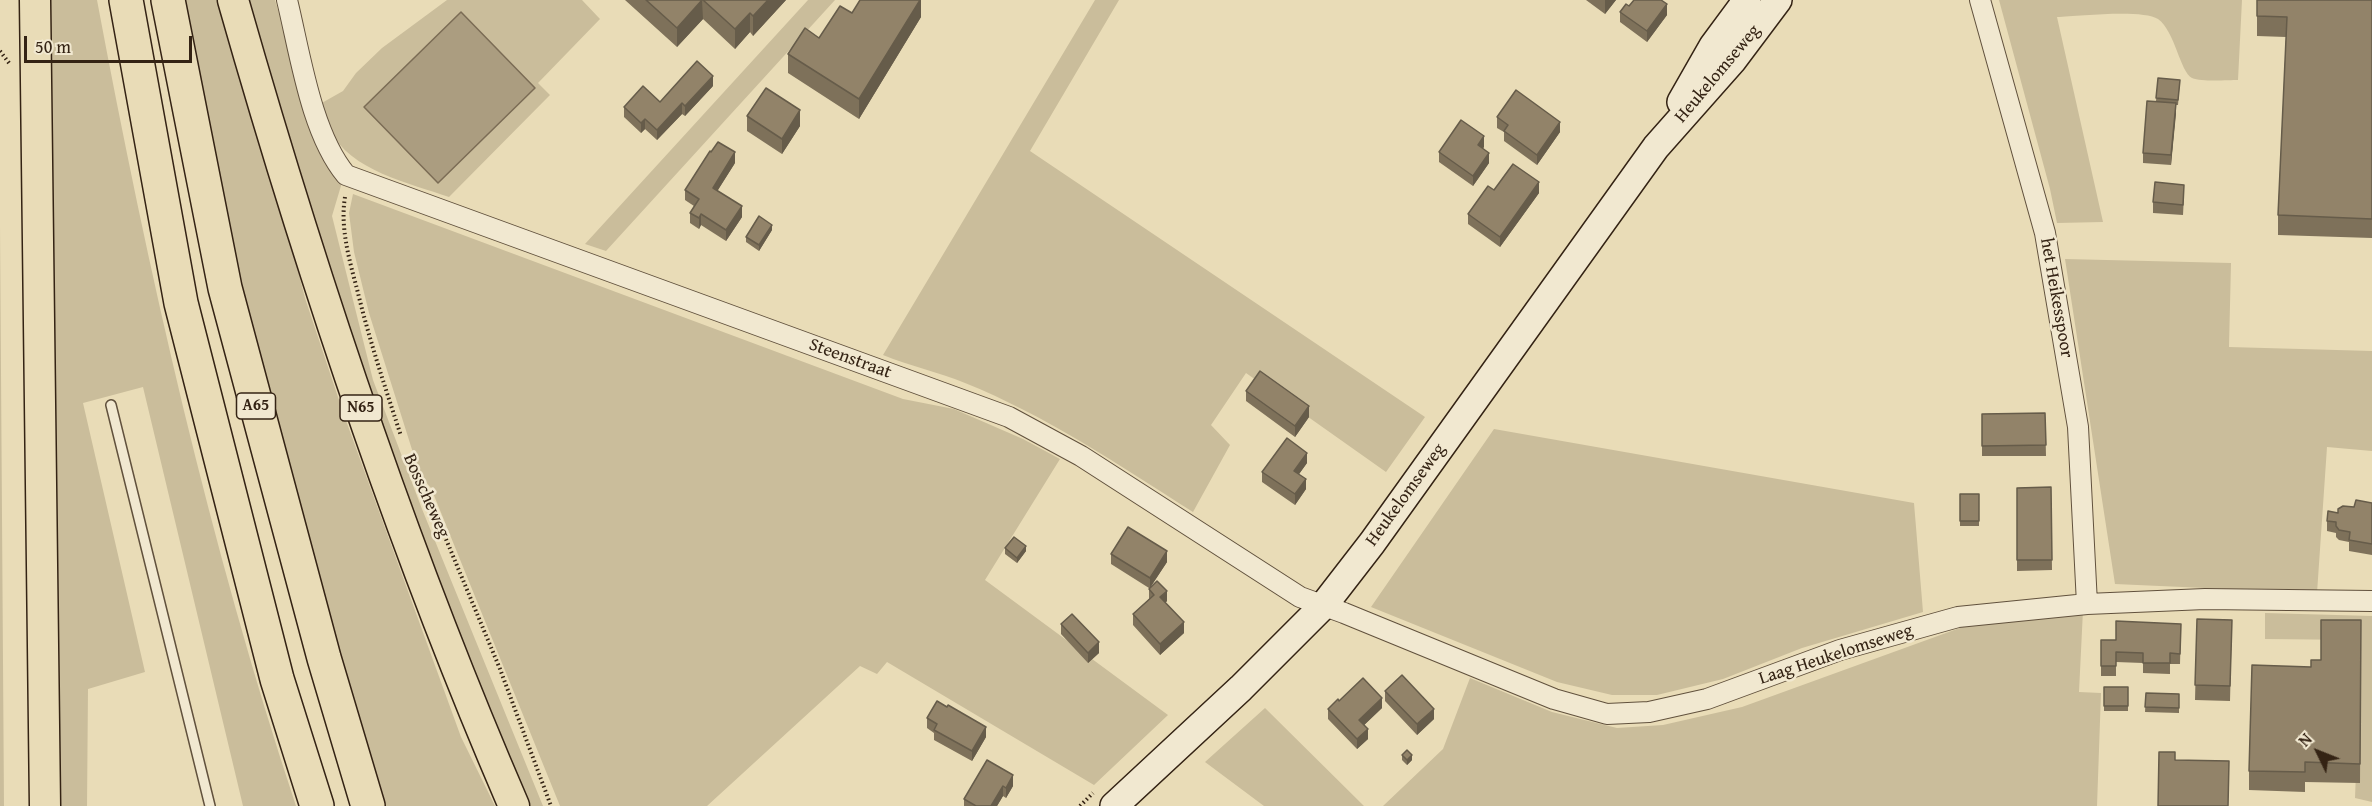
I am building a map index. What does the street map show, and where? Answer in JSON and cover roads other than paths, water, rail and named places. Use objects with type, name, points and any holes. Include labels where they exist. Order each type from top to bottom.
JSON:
[{"type":"highway","name":"A65","points":[[126,0],[181,303],[277,679],[317,806]]},
{"type":"highway","name":"A65","points":[[168,0],[225,288],[324,658],[368,806]]},
{"type":"main road","points":[[35,0],[45,806]]},
{"type":"main road","name":"N65","points":[[233,0],[320,288],[385,479],[486,742],[514,806]]},
{"type":"street","name":"Steenstraat","points":[[287,0],[315,114],[334,160],[347,175],[1009,417],[1081,456],[1300,597],[1324,605]]},
{"type":"street","name":"Heukelomseweg","points":[[1656,147],[1713,46],[1746,0]]},
{"type":"street","name":"Heukelomseweg","points":[[1114,806],[1242,688],[1324,605],[1372,543],[1656,147],[1733,60],[1778,0]]},
{"type":"street","name":"het Heikesspoor","points":[[1980,0],[2045,233],[2079,427],[2087,604]]},
{"type":"street","name":"Laag Heukelomseweg","points":[[1324,605],[1554,699],[1607,714],[1649,712],[1707,699],[1840,650],[1958,617],[2087,604],[2205,599],[2372,601]]},
{"type":"lane","points":[[111,405],[210,806]]}]
